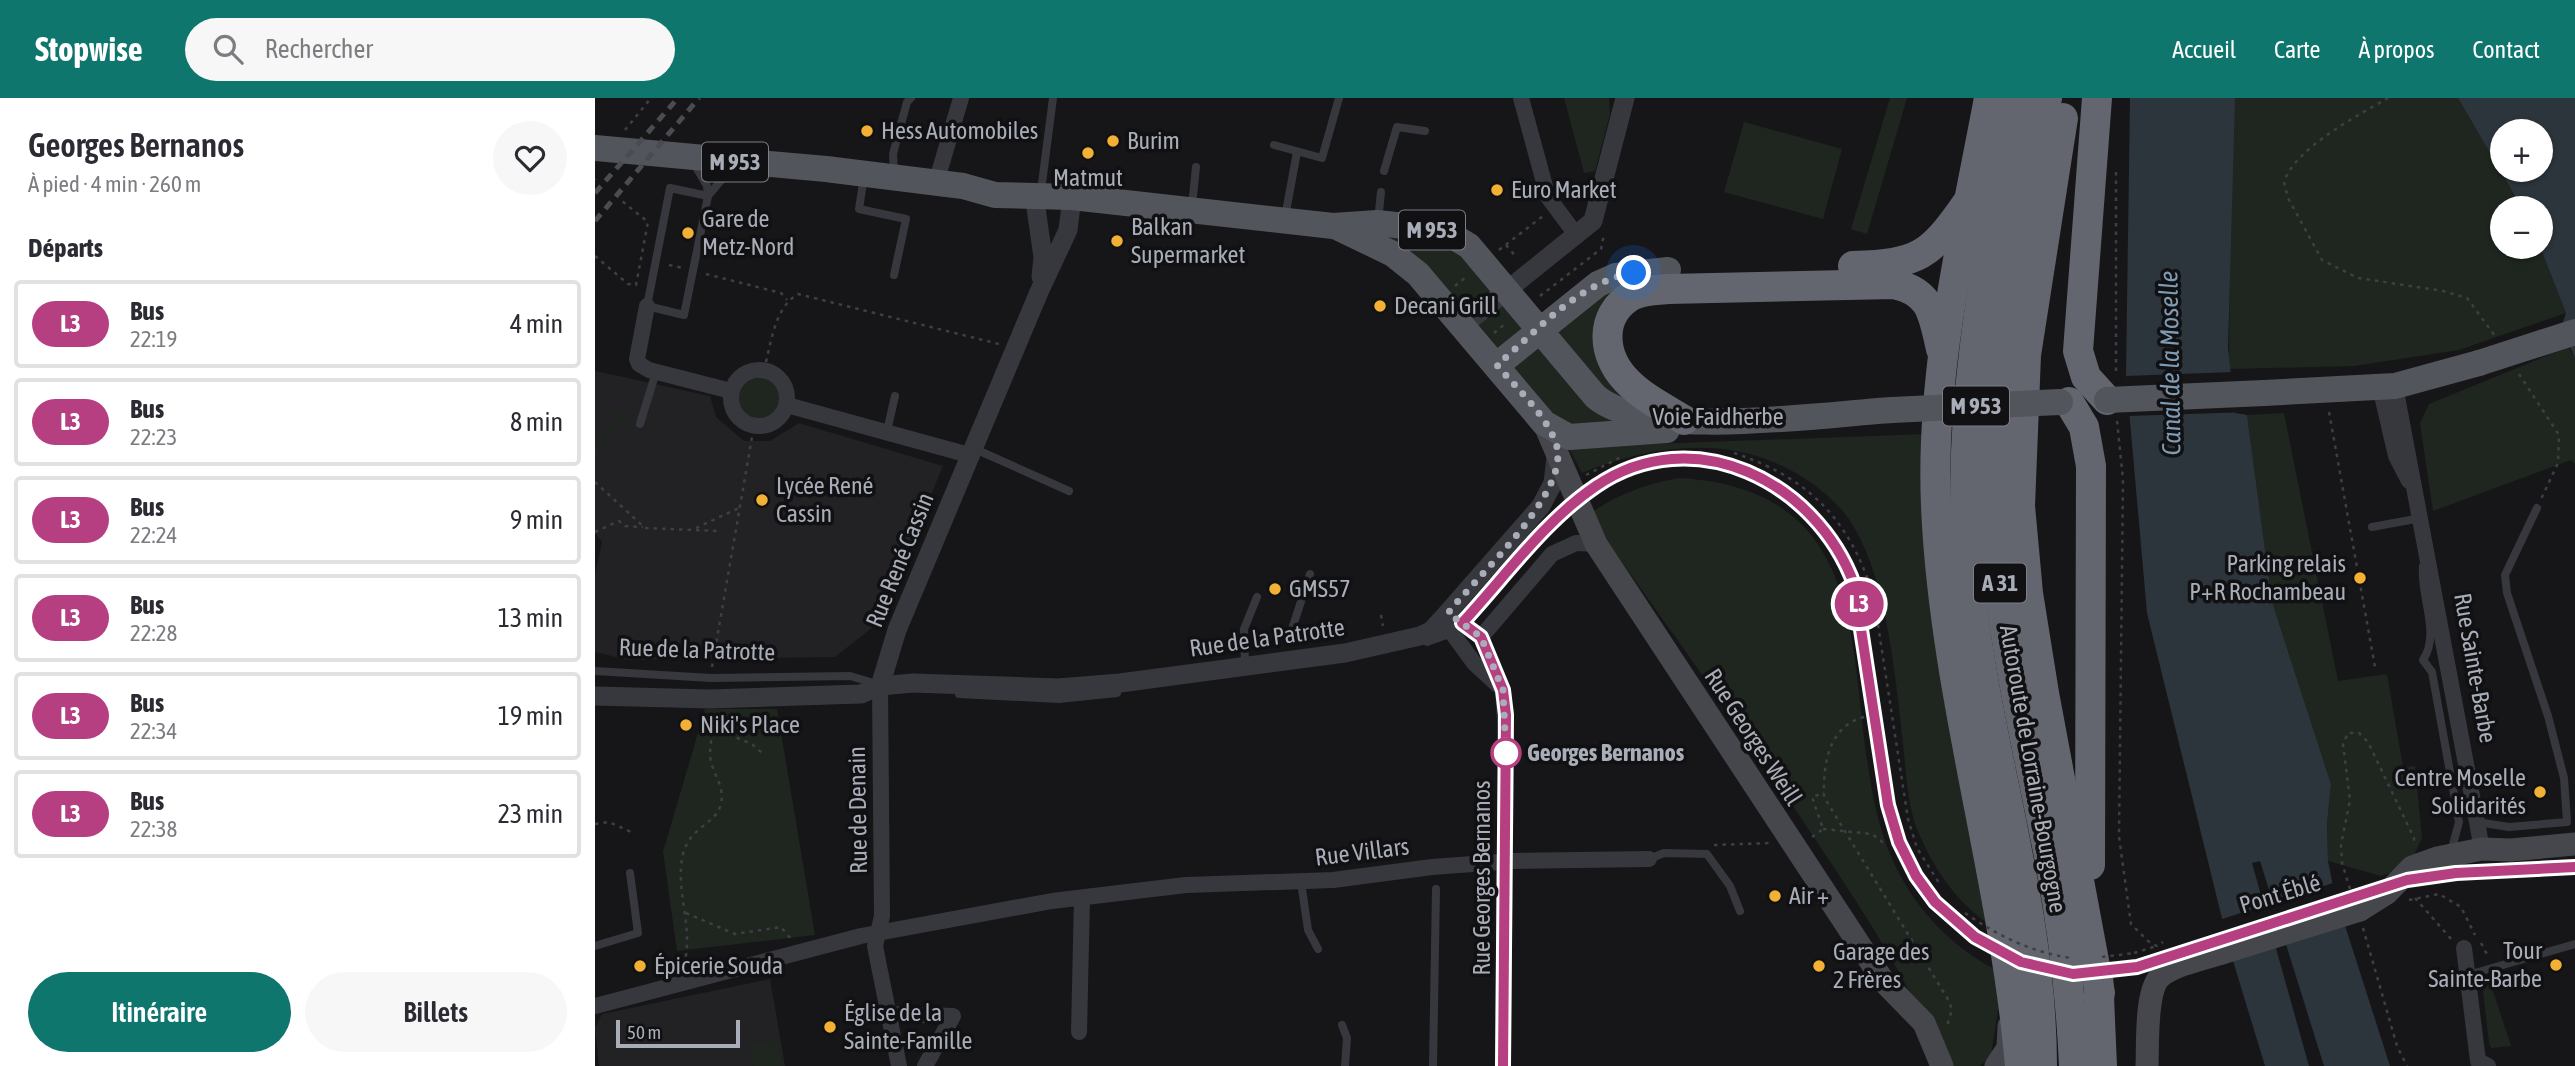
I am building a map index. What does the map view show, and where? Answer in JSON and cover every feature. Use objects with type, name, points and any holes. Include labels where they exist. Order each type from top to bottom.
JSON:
[{"type":"highway","points":[[1989,98],[1943,360],[1935,450],[1941,568],[1951,647],[2012,988],[2021,1066]]},
{"type":"highway","name":"Autoroute de Lorraine-Bourgogne","points":[[2018,98],[1975,334],[1966,435],[1964,507],[1978,646],[2032,941],[2042,1066]]},
{"type":"highway","name":"Autoroute de Lorraine-Bourgogne","points":[[2047,98],[2027,200],[1995,398],[1994,510],[2008,643],[2063,934],[2071,1002],[2074,1066]]},
{"type":"highway","points":[[2066,98],[2026,355],[2020,506],[2028,593],[2042,681],[2100,993]]},
{"type":"highway","points":[[2097,98],[2078,351],[2086,377],[2113,397]]},
{"type":"highway","points":[[1668,270],[1896,263],[1928,251],[1944,235],[1971,197]]},
{"type":"highway","points":[[1684,419],[1644,395],[1625,379],[1612,360],[1606,328],[1611,315],[1632,296],[1668,289],[1894,284],[1911,288],[1927,300],[1943,360]]},
{"type":"highway","points":[[2065,402],[2084,426],[2091,466],[2088,776],[2091,883],[2100,993],[2102,1066]]},
{"type":"main road","name":"M 953","points":[[602,149],[963,186],[982,194],[1073,197],[1333,226],[1377,223],[1424,228],[1454,237],[1469,246],[1539,328]]},
{"type":"main road","name":"M 953","points":[[1333,226],[1393,254],[1417,274],[1464,325],[1544,423],[1569,437],[1641,434],[1731,421]]},
{"type":"main road","points":[[1497,365],[1539,328],[1598,284],[1616,276],[1668,270]]},
{"type":"main road","name":"Voie Faidherbe","points":[[1539,328],[1605,404],[1647,419],[1731,421],[2065,402]]},
{"type":"main road","name":"M 953","points":[[2065,402],[2113,397],[2336,390],[2387,394],[2575,332]]},
{"type":"main road","name":"Rue Georges Weill","points":[[1544,423],[1596,544],[1797,835],[1884,982],[1924,1023],[1938,1057]]},
{"type":"main road","points":[[2357,907],[2387,893],[2405,894],[2412,867],[2450,855],[2482,849],[2511,850],[2575,844]]},
{"type":"main road","name":"Pont Éblé","points":[[2147,1066],[2151,998],[2156,983],[2162,976],[2221,947],[2357,907]]},
{"type":"main road","points":[[1996,1066],[2008,1048],[2012,988]]},
{"type":"street","points":[[936,183],[961,98]]},
{"type":"street","points":[[1521,98],[1548,197],[1577,236]]},
{"type":"street","points":[[1464,325],[1593,221],[1599,208],[1625,98]]},
{"type":"street","name":"Rue René Cassin","points":[[1037,194],[1043,257],[1038,292]]},
{"type":"street","name":"Rue René Cassin","points":[[880,686],[893,639],[1038,292],[1068,230],[1073,197]]},
{"type":"street","points":[[647,306],[637,359],[650,370],[731,391]]},
{"type":"street","points":[[764,370],[782,381],[786,390],[786,405],[775,421],[754,426],[736,414],[731,391],[742,375],[764,370]]},
{"type":"street","name":"Rue Sainte-Barbe","points":[[2387,394],[2396,456],[2417,495]]},
{"type":"street","name":"Rue Sainte-Barbe","points":[[2387,394],[2417,495],[2482,849]]},
{"type":"street","points":[[786,405],[971,452]]},
{"type":"street","name":"Rue de la Patrotte","points":[[595,696],[710,699],[861,694],[880,686],[913,683],[1058,688],[1245,668],[1345,653],[1420,636],[1451,622],[1541,506],[1553,483],[1557,448]]},
{"type":"street","points":[[1451,622],[1481,637],[1552,554],[1576,542],[1596,544]]},
{"type":"street","points":[[1451,622],[1474,663],[1503,690]]},
{"type":"street","name":"Rue Georges Bernanos","points":[[1481,637],[1503,690],[1506,715],[1503,1066]]},
{"type":"street","name":"Rue de Denain","points":[[880,686],[882,916],[876,946],[899,1066]]},
{"type":"street","name":"Rue Villars","points":[[595,1006],[803,951],[879,934],[1081,898],[1186,886],[1301,882],[1505,862],[1649,859]]},
{"type":"street","points":[[1079,1032],[1081,898]]},
{"type":"street","points":[[2464,948],[2478,1061],[2488,1066]]},
{"type":"street","points":[[889,1014],[953,1016],[925,1066]]},
{"type":"lane","points":[[894,179],[893,154],[907,102],[911,98]]},
{"type":"lane","points":[[1037,194],[1053,98]]},
{"type":"lane","points":[[1274,145],[1322,158],[1339,98]]},
{"type":"lane","points":[[1384,172],[1397,127],[1425,131]]},
{"type":"lane","points":[[1284,220],[1297,152]]},
{"type":"lane","points":[[691,158],[693,167],[707,186],[708,196],[684,315],[647,306],[670,188],[708,196]]},
{"type":"lane","points":[[708,196],[737,163]]},
{"type":"lane","points":[[1192,209],[1196,167]]},
{"type":"lane","points":[[865,175],[859,209],[906,219],[894,275]]},
{"type":"lane","points":[[1377,223],[1381,192]]},
{"type":"lane","points":[[641,424],[650,370]]},
{"type":"lane","points":[[887,431],[895,396]]},
{"type":"lane","points":[[971,452],[1069,491]]},
{"type":"lane","name":"Rue de la Patrotte","points":[[595,671],[711,678],[850,676],[880,686],[912,692],[1059,699],[1292,670],[1379,654],[1451,622],[1574,490],[1636,467],[1688,459],[1738,468],[1781,488],[1815,516],[1844,555],[1861,614],[1888,805],[1899,842],[1923,885],[1959,926],[1996,951],[2046,970],[2073,974],[2137,967],[2221,947]]},
{"type":"lane","points":[[2477,822],[2509,827],[2567,822],[2564,778],[2548,716],[2507,593],[2505,575],[2537,508]]},
{"type":"lane","points":[[2372,527],[2421,517]]},
{"type":"lane","points":[[2426,543],[2422,580],[2432,641],[2426,663],[2432,673],[2459,822],[2450,855]]},
{"type":"lane","points":[[1247,641],[1290,635],[1310,574]]},
{"type":"lane","points":[[1245,668],[1247,641],[1244,629],[1257,597]]},
{"type":"lane","points":[[2426,663],[2449,666]]},
{"type":"lane","points":[[1649,859],[1664,853],[1707,854],[1730,886],[1740,911]]},
{"type":"lane","points":[[2405,894],[2456,873],[2575,867]]},
{"type":"lane","points":[[595,946],[638,933],[630,873]]},
{"type":"lane","points":[[1301,882],[1308,930],[1318,949]]},
{"type":"lane","points":[[1433,1066],[1436,888]]},
{"type":"lane","points":[[2468,975],[2575,944]]},
{"type":"lane","points":[[1342,1025],[1347,1038],[1345,1066]]},
{"type":"path","points":[[602,149],[650,98]]},
{"type":"path","points":[[2388,98],[2356,117],[2296,162],[2284,182],[2288,198],[2312,245],[2330,265],[2358,278],[2444,291],[2467,298],[2499,342]]},
{"type":"path","points":[[2116,165],[2113,397],[2123,479],[2119,837],[2131,924],[2148,942],[2157,946]]},
{"type":"path","points":[[595,256],[628,284],[636,285],[648,222],[622,201]]},
{"type":"path","points":[[642,258],[781,293],[787,300]]},
{"type":"path","points":[[764,370],[781,311],[787,300],[798,294],[811,294],[995,342],[1014,350]]},
{"type":"path","points":[[2514,365],[2559,436],[2558,463],[2537,508]]},
{"type":"path","points":[[2336,390],[2328,409],[2375,667]]},
{"type":"path","points":[[711,678],[754,426]]},
{"type":"path","points":[[1733,453],[1765,463],[1791,477],[1829,511],[1864,565],[1874,598],[1908,818],[1917,848],[1941,888]]},
{"type":"path","points":[[1574,490],[1627,455]]},
{"type":"path","points":[[595,482],[645,528]]},
{"type":"path","points":[[693,530],[741,507]]},
{"type":"path","points":[[595,532],[619,521],[625,526],[719,531]]},
{"type":"path","points":[[687,982],[684,965],[689,945],[680,870],[684,847],[697,829],[719,810],[723,791],[710,757],[713,728],[710,699]]},
{"type":"path","points":[[1891,710],[1853,720],[1839,730],[1829,751],[1823,774],[1824,793],[1949,1001],[1951,1019],[1938,1057]]},
{"type":"path","points":[[713,728],[752,744],[762,754]]},
{"type":"path","points":[[2407,1066],[2397,1045],[2342,863],[2341,845],[2350,800],[2343,744],[2348,733],[2359,733],[2368,742],[2414,838],[2413,850]]},
{"type":"path","points":[[1823,829],[1812,797],[1824,793]]},
{"type":"path","points":[[595,824],[610,822],[631,832]]},
{"type":"path","points":[[1706,845],[1797,835],[1811,838],[1823,829],[1872,835],[1891,852]]},
{"type":"path","points":[[2405,894],[2439,894],[2461,907],[2491,968]]},
{"type":"path","points":[[2405,894],[2464,948],[2475,934]]},
{"type":"path","points":[[1957,904],[1965,912],[2017,944],[2073,958]]},
{"type":"path","points":[[686,913],[735,934],[781,927],[803,951]]},
{"type":"path","points":[[2097,958],[2134,953],[2163,942]]},
{"type":"shaded area","points":[[1564,98],[1609,98],[1610,114],[1595,171],[1584,173]]},
{"type":"shaded area","points":[[1890,98],[1907,98],[1867,234],[1851,229]]},
{"type":"shaded area","points":[[2235,98],[2458,98],[2490,153],[2490,182],[2507,182],[2515,196],[2490,196],[2490,259],[2545,259],[2566,313],[2459,350],[2354,366],[2229,369],[2230,200]]},
{"type":"shaded area","points":[[1744,122],[1842,149],[1823,219],[1724,192]]},
{"type":"shaded area","points":[[1377,223],[1438,232],[1539,328],[1616,276],[1611,315],[1633,415],[1569,437],[1418,274]]},
{"type":"shaded area","points":[[2568,347],[2575,358],[2575,464],[2571,460],[2433,511],[2420,423],[2429,404]]},
{"type":"shaded area","name":"Lycée René Cassin","points":[[595,371],[710,396],[716,417],[744,441],[770,441],[799,423],[943,466],[878,623],[835,657],[628,660],[595,652],[595,575],[602,542],[595,533]]},
{"type":"shaded area","points":[[759,378],[774,384],[780,399],[774,414],[759,420],[744,414],[738,399],[744,384]]},
{"type":"shaded area","points":[[615,410],[632,424],[632,429],[621,421],[595,457],[595,449],[618,419],[610,412]]},
{"type":"shaded area","points":[[2284,413],[2338,681],[2387,674],[2403,767],[2415,766],[2422,838],[2414,855],[2396,871],[2381,876],[2328,861],[2327,823],[2331,784],[2272,602],[2247,415]]},
{"type":"shaded area","points":[[1927,434],[1999,931],[1971,910],[1949,886],[1916,827],[1909,796],[1893,661],[1882,604],[1866,550],[1854,527],[1837,504],[1815,485],[1789,469],[1741,452],[1671,449],[1626,458],[1582,473],[1568,447]]},
{"type":"shaded area","points":[[1679,478],[1750,492],[1798,521],[1829,563],[1847,615],[1872,793],[1888,849],[1908,888],[1934,923],[1966,951],[2004,974],[1991,1055],[1980,1066],[1942,1066],[1916,1005],[1867,919],[1760,757],[1594,523],[1592,512],[1624,494]]},
{"type":"shaded area","points":[[705,709],[777,709],[815,935],[677,951],[663,852]]},
{"type":"shaded area","points":[[770,979],[785,1066],[599,1066],[595,1028],[602,1014]]},
{"type":"shaded area","points":[[2490,982],[2511,1046],[2491,1048],[2489,1043],[2483,991]]},
{"type":"shaded area","points":[[778,1040],[782,1066],[753,1066],[750,1045]]},
{"type":"water","name":"Canal de la Moselle","points":[[2130,98],[2235,98],[2228,348],[2235,413],[2247,415],[2272,602],[2331,784],[2327,823],[2328,861],[2334,891],[2390,1066],[2324,1066],[2260,861],[2252,863],[2309,1066],[2265,1066],[2230,951],[2147,613],[2126,376]]},
{"type":"water","points":[[2458,98],[2575,98],[2575,358],[2561,328],[2566,313],[2545,259],[2553,259],[2553,196],[2515,196],[2507,182],[2553,182],[2553,119],[2490,119],[2490,153]]},
{"type":"pier","points":[[2233,372],[2239,410],[2249,412],[2128,416],[2126,376]]},
{"type":"pier","points":[[2336,882],[2348,922],[2282,943],[2270,904]]},
{"type":"pier","points":[[2269,904],[2281,944],[2227,952],[2219,920]]},
{"type":"railway","points":[[595,193],[678,98]]},
{"type":"railway","points":[[595,221],[699,98]]},
{"type":"bus line","name":"L3","points":[[1503,1066],[1506,715],[1503,690],[1481,637],[1462,623],[1577,500],[1615,475],[1660,461],[1688,459],[1716,462],[1759,477],[1797,500],[1830,534],[1844,555],[1861,614],[1888,805],[1899,842],[1916,876],[1935,902],[1959,926],[1996,951],[2046,970],[2073,974],[2097,973],[2137,967],[2355,899],[2407,880],[2456,873],[2575,867]]},
{"type":"place","name":"Hess Automobiles","points":[[867,131]]},
{"type":"place","name":"Burim","points":[[1113,141]]},
{"type":"place","name":"Matmut","points":[[1088,153]]},
{"type":"place","name":"Euro Market","points":[[1497,190]]},
{"type":"place","name":"Gare de Metz-Nord","points":[[688,233]]},
{"type":"place","name":"Balkan Supermarket","points":[[1117,241]]},
{"type":"place","name":"Decani Grill","points":[[1380,306]]},
{"type":"place","name":"Lycée René Cassin","points":[[762,500]]},
{"type":"place","name":"Parking relais P+R Rochambeau","points":[[2360,578]]},
{"type":"place","name":"GMS57","points":[[1275,589]]},
{"type":"place","name":"Niki's Place","points":[[686,725]]},
{"type":"place","name":"Georges Bernanos","points":[[1506,753]]},
{"type":"place","name":"Centre Moselle Solidarités","points":[[2540,792]]},
{"type":"place","name":"Air +","points":[[1775,896]]},
{"type":"place","name":"Tour Sainte-Barbe","points":[[2556,965]]},
{"type":"place","name":"Épicerie Souda","points":[[640,966]]},
{"type":"place","name":"Garage des 2 Frères","points":[[1819,966]]},
{"type":"place","name":"Église de la Sainte-Famille","points":[[830,1027]]},
{"type":"route","points":[[1506,753],[1503,690],[1481,637],[1448,613],[1541,506],[1553,483],[1557,448],[1544,423],[1497,365],[1583,293],[1616,276],[1634,273]]}]
